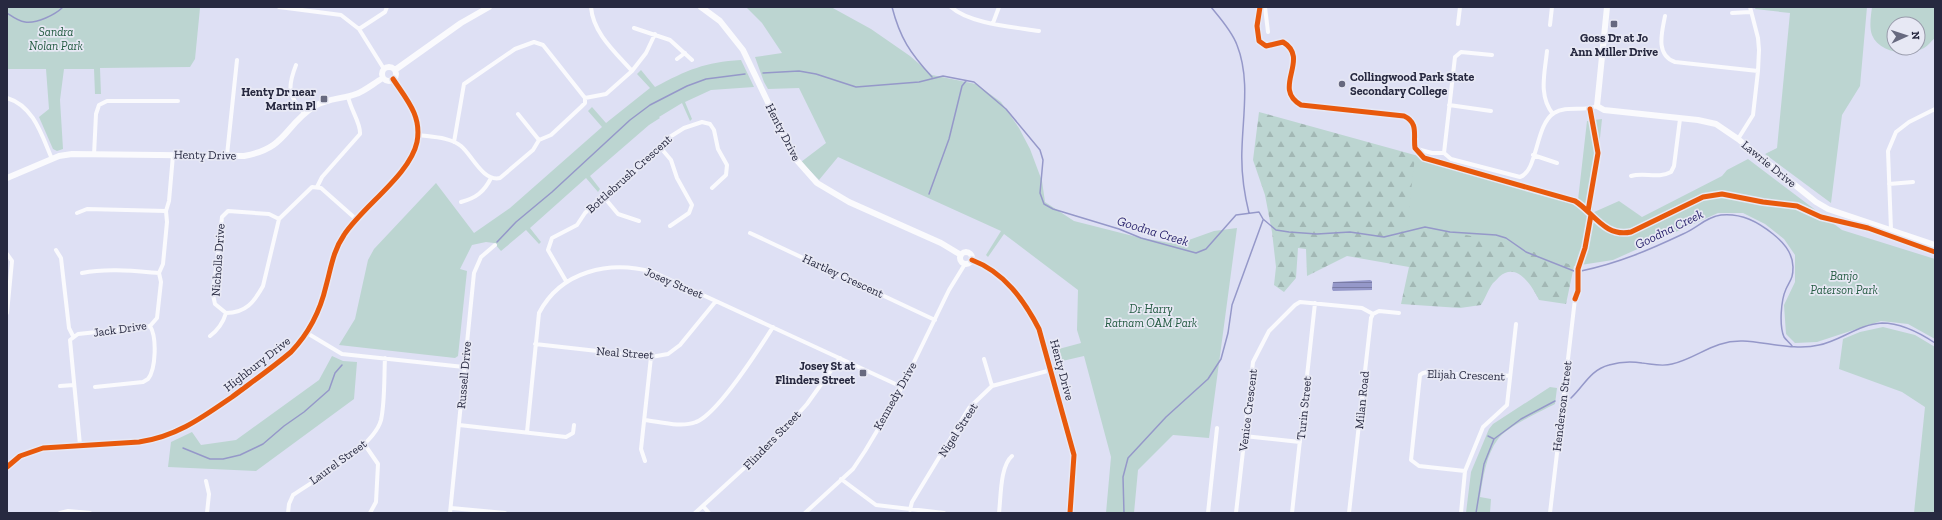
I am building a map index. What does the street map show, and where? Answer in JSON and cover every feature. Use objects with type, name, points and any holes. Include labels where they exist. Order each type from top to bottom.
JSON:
[{"type":"street","points":[[279,7],[341,15],[358,29],[384,69]]},
{"type":"street","points":[[358,29],[385,12],[387,7]]},
{"type":"street","points":[[395,70],[461,23],[489,7]]},
{"type":"street","points":[[591,7],[594,24],[609,46],[632,71]]},
{"type":"street","name":"Henty Drive","points":[[701,7],[720,21],[743,50],[794,157],[816,183],[850,202],[940,243],[961,255]]},
{"type":"street","points":[[951,7],[961,14],[993,23],[1039,31]]},
{"type":"street","points":[[993,23],[999,7]]},
{"type":"street","points":[[1265,7],[1268,32]]},
{"type":"street","points":[[1458,24],[1460,7]]},
{"type":"street","points":[[1550,25],[1552,7]]},
{"type":"street","points":[[1418,149],[1432,153],[1444,153],[1451,159],[1520,177],[1525,175],[1541,132],[1553,114],[1560,110],[1570,108],[1590,109],[1597,106],[1607,7]]},
{"type":"street","points":[[1738,139],[1753,115],[1758,72],[1758,38],[1750,12],[1750,7]]},
{"type":"street","points":[[1732,12],[1750,12]]},
{"type":"street","points":[[1664,16],[1661,47],[1667,58],[1675,62],[1758,72]]},
{"type":"street","points":[[634,28],[670,40],[685,52],[692,60]]},
{"type":"street","points":[[585,98],[606,94],[632,71],[646,53],[655,34]]},
{"type":"street","points":[[454,142],[464,84],[515,50],[534,42],[543,45],[585,98]]},
{"type":"street","points":[[1547,51],[1544,101],[1553,114]]},
{"type":"street","points":[[677,59],[685,52]]},
{"type":"street","points":[[1444,153],[1454,60],[1456,55],[1461,52],[1492,55]]},
{"type":"street","points":[[227,155],[237,60]]},
{"type":"street","points":[[296,65],[290,80],[290,94],[293,101],[305,114]]},
{"type":"street","points":[[384,69],[389,67],[395,70]]},
{"type":"street","points":[[384,69],[382,74],[386,81],[393,79],[396,75],[395,70]]},
{"type":"street","name":"Henty Drive","points":[[7,178],[63,156],[94,154],[244,156],[258,154],[271,148],[282,140],[305,114],[324,101],[358,94],[383,78]]},
{"type":"street","name":"Highbury Drive","points":[[7,467],[20,456],[55,446],[80,446],[153,440],[181,431],[268,371],[291,352],[307,333],[320,309],[336,247],[356,219],[406,165],[414,152],[418,135],[417,118],[393,79]]},
{"type":"street","points":[[317,187],[322,177],[360,134],[361,129],[350,107],[348,96]]},
{"type":"street","points":[[7,98],[20,103],[31,113],[52,160]]},
{"type":"street","points":[[418,135],[454,142],[461,146],[491,178],[500,178],[533,150],[539,140],[551,134],[581,107],[585,98]]},
{"type":"street","points":[[94,154],[96,114],[98,105],[107,101],[178,101]]},
{"type":"street","points":[[1449,106],[1491,111]]},
{"type":"street","name":"Lawrie Drive","points":[[1597,106],[1604,110],[1698,120],[1716,124],[1738,139],[1816,202],[1828,209],[1935,245]]},
{"type":"street","points":[[1891,230],[1888,151],[1896,132],[1909,122],[1934,111]]},
{"type":"street","points":[[518,114],[539,140]]},
{"type":"street","points":[[1631,176],[1638,174],[1657,176],[1671,172],[1675,161],[1680,118]]},
{"type":"street","name":"Bottlebrush Crescent","points":[[566,281],[548,250],[552,238],[577,225],[585,213],[603,196],[643,166],[666,140],[684,128],[702,122],[710,124],[714,130],[718,149],[727,165],[726,174],[712,188]]},
{"type":"street","points":[[660,147],[671,160],[677,178],[692,205],[689,213],[670,226]]},
{"type":"street","name":"Jack Drive","points":[[73,336],[150,326],[157,318],[161,282],[159,273],[163,264],[167,222],[166,211],[169,201],[173,155]]},
{"type":"street","points":[[1533,155],[1557,163]]},
{"type":"street","points":[[461,202],[471,200],[480,194],[487,187],[491,178]]},
{"type":"street","points":[[1889,184],[1913,182]]},
{"type":"street","points":[[279,219],[312,187],[317,187],[356,219]]},
{"type":"street","points":[[603,196],[618,214],[639,221]]},
{"type":"street","points":[[77,213],[87,209],[166,211]]},
{"type":"street","name":"Nicholls Drive","points":[[228,211],[269,214],[279,219],[263,286],[244,310],[226,314],[215,304],[213,295],[222,217],[228,211]]},
{"type":"street","name":"Hartley Crescent","points":[[750,233],[935,320]]},
{"type":"street","name":"Russell Drive","points":[[450,513],[474,273],[481,257],[495,245]]},
{"type":"street","points":[[56,250],[61,258],[69,328],[73,336],[70,343],[80,446]]},
{"type":"street","points":[[968,252],[972,255],[972,260],[969,264],[965,264],[961,261],[961,255],[968,252]]},
{"type":"street","points":[[7,254],[12,261],[7,313]]},
{"type":"street","name":"Henty Drive","points":[[972,260],[982,264],[998,274],[1019,295],[1039,329],[1074,455],[1070,513]]},
{"type":"street","name":"Kennedy Drive","points":[[805,513],[852,469],[865,451],[902,387],[949,290],[965,264]]},
{"type":"street","name":"Josey Street","points":[[527,432],[539,314],[546,300],[566,281],[611,267],[635,267],[653,272],[902,387]]},
{"type":"street","points":[[82,273],[93,271],[128,271],[159,273]]},
{"type":"street","name":"Henderson Street","points":[[1550,513],[1575,299]]},
{"type":"street","name":"Neal Street","points":[[535,344],[651,357],[668,354],[680,345],[716,301]]},
{"type":"street","name":"Venice Crescent","points":[[1236,513],[1252,366],[1269,331],[1298,303],[1303,302],[1362,308],[1373,314]]},
{"type":"street","name":"Turin Street","points":[[1292,513],[1316,303]]},
{"type":"street","points":[[1373,314],[1383,311],[1399,313]]},
{"type":"street","points":[[210,336],[216,332],[226,314]]},
{"type":"street","name":"Milan Road","points":[[1349,513],[1373,314]]},
{"type":"street","points":[[1461,513],[1465,471],[1484,424],[1504,410],[1507,405],[1516,324]]},
{"type":"street","points":[[95,387],[143,382],[148,379],[152,370],[155,339],[150,326]]},
{"type":"street","points":[[645,420],[681,424],[697,422],[710,413],[746,368],[773,327]]},
{"type":"street","points":[[307,333],[342,354],[464,367]]},
{"type":"street","points":[[645,461],[641,449],[651,357]]},
{"type":"street","name":"Laurel Street","points":[[288,513],[289,504],[293,495],[365,445],[375,434],[380,420],[386,358]]},
{"type":"street","name":"Flinders Street","points":[[696,513],[775,440],[807,404],[840,358]]},
{"type":"street","points":[[984,359],[992,386]]},
{"type":"street","name":"Nigel Street","points":[[910,510],[912,502],[969,408],[992,386],[1051,370]]},
{"type":"street","name":"Elijah Crescent","points":[[1465,471],[1419,466],[1410,460],[1420,375],[1424,372],[1456,375],[1493,374],[1510,376]]},
{"type":"street","points":[[60,386],[74,385]]},
{"type":"street","points":[[460,425],[566,437],[573,433],[574,426]]},
{"type":"street","points":[[1208,513],[1217,428]]},
{"type":"street","points":[[1244,436],[1300,442]]},
{"type":"street","points":[[365,445],[378,464],[376,502],[370,513]]},
{"type":"street","points":[[999,513],[1004,468],[1008,459],[1012,456]]},
{"type":"street","points":[[841,479],[876,505],[944,513]]},
{"type":"street","points":[[206,481],[209,494],[207,513]]},
{"type":"street","points":[[704,506],[709,513]]},
{"type":"street","points":[[451,508],[505,513]]},
{"type":"street","points":[[60,513],[68,511],[90,513]]},
{"type":"green space","name":"Sandra Nolan Park","points":[[7,7],[200,8],[195,59],[190,67],[100,68],[101,94],[95,94],[94,69],[64,69],[60,100],[63,149],[57,151],[53,149],[39,117],[49,109],[46,69],[7,69]]},
{"type":"green space","name":"Dr Harry Ratnam OAM Park","points":[[746,7],[831,7],[871,29],[910,56],[932,75],[976,84],[1001,102],[1019,128],[1030,149],[1042,181],[1045,202],[1074,221],[1137,237],[1170,243],[1186,241],[1214,231],[1237,228],[1209,438],[1173,435],[1138,470],[1134,513],[1106,513],[1111,457],[1084,356],[1058,362],[1055,350],[1081,343],[1077,330],[1078,290],[1004,234],[988,257],[986,255],[1001,231],[838,157],[819,180],[801,162],[826,143],[799,88],[768,89],[755,57],[782,53],[762,23]]},
{"type":"green space","points":[[1756,7],[1867,7],[1860,86],[1842,115],[1831,203],[1765,154],[1777,148],[1790,13],[1755,9]]},
{"type":"green space","points":[[1872,7],[1935,7],[1935,38],[1926,46],[1926,16],[1886,16],[1886,48],[1876,41],[1872,35],[1870,25]]},
{"type":"green space","points":[[741,60],[754,87],[711,90],[685,102],[692,119],[690,121],[682,103],[659,117],[660,118],[649,125],[590,176],[600,189],[598,192],[586,178],[530,228],[541,242],[539,244],[526,230],[501,251],[494,243],[486,242],[472,245],[460,269],[467,271],[458,356],[455,358],[339,345],[355,319],[368,260],[374,249],[436,183],[474,233],[510,208],[602,127],[588,111],[592,107],[606,123],[650,88],[637,74],[641,70],[655,87],[696,68],[728,61]]},
{"type":"green space","points":[[1259,112],[1578,200],[1574,266],[1566,304],[1539,300],[1528,282],[1523,277],[1512,272],[1506,273],[1499,277],[1493,283],[1481,305],[1460,308],[1401,304],[1409,267],[1347,256],[1307,276],[1306,249],[1298,248],[1296,278],[1284,292],[1274,285],[1276,267],[1272,232],[1265,195],[1253,160]]},
{"type":"green space","name":"Banjo Paterson Park","points":[[1602,119],[1592,213],[1619,201],[1642,217],[1722,176],[1727,170],[1748,159],[1842,230],[1935,259],[1935,339],[1908,324],[1881,321],[1817,342],[1795,343],[1786,334],[1784,305],[1795,282],[1795,255],[1784,239],[1765,224],[1743,213],[1718,213],[1613,260],[1574,266],[1511,244],[1451,232],[1407,228],[1415,156],[1578,200],[1587,121]]},
{"type":"green space","points":[[1883,327],[1915,335],[1935,347],[1935,513],[1914,513],[1925,407],[1902,392],[1839,369],[1843,339],[1860,332]]},
{"type":"green space","points":[[332,356],[343,361],[357,362],[354,399],[256,471],[168,467],[171,442],[192,432],[201,445],[236,440],[319,380]]},
{"type":"green space","points":[[1550,387],[1557,388],[1555,404],[1509,429],[1502,434],[1494,445],[1486,467],[1480,497],[1491,499],[1490,513],[1466,513],[1471,472],[1489,429],[1493,424]]},
{"type":"water","points":[[1372,281],[1372,290],[1333,291],[1332,289],[1333,282]]},
{"type":"waterway","points":[[7,13],[20,21],[34,22],[55,13],[63,7]]},
{"type":"waterway","name":"Goodna Creek","points":[[836,7],[847,7]]},
{"type":"waterway","name":"Goodna Creek","points":[[892,7],[902,36],[907,45],[932,77]]},
{"type":"waterway","points":[[1211,7],[1226,25],[1235,40],[1241,58],[1245,83],[1242,164],[1244,189],[1249,213]]},
{"type":"waterway","name":"Goodna Creek","points":[[763,73],[799,71],[816,74],[856,87],[919,82],[943,76],[974,82],[1006,109],[1040,150],[1043,160],[1040,193],[1044,204],[1053,209],[1119,229],[1141,238],[1196,253],[1206,249],[1236,215],[1259,212],[1263,219],[1276,230],[1289,232],[1317,234],[1350,232],[1384,237],[1425,227],[1450,232],[1496,235],[1506,238],[1526,252],[1574,271]]},
{"type":"waterway","points":[[497,242],[516,222],[552,192],[630,120],[650,105],[687,86],[706,79],[745,74]]},
{"type":"waterway","points":[[929,194],[949,139],[962,86],[966,81]]},
{"type":"waterway","name":"Goodna Creek","points":[[1581,271],[1608,264],[1646,251],[1688,232],[1706,220],[1716,216],[1736,215],[1749,219],[1777,237],[1787,249],[1793,262],[1793,274],[1784,294],[1781,319],[1784,337],[1792,346]]},
{"type":"waterway","points":[[1124,513],[1123,477],[1128,458],[1166,417],[1208,379],[1221,359],[1228,333],[1232,305],[1263,220]]},
{"type":"waterway","points":[[1571,398],[1592,374],[1602,367],[1629,362],[1668,365],[1690,358],[1714,346],[1732,341],[1791,347],[1810,347],[1827,343],[1865,326],[1889,323],[1910,329],[1935,343]]},
{"type":"waterway","points":[[183,448],[210,459],[223,459],[240,455],[263,444],[329,390],[335,373],[342,365]]},
{"type":"waterway","points":[[1476,513],[1484,464],[1494,439],[1521,419],[1555,401]]},
{"type":"waterway","points":[[1488,436],[1494,439]]},
{"type":"cycle path","points":[[1260,7],[1257,26],[1259,41],[1266,46],[1283,42],[1291,49],[1293,65],[1289,90],[1293,98],[1301,105],[1404,116],[1409,119],[1414,126],[1415,148],[1424,158],[1575,201],[1600,223],[1614,231],[1622,233],[1631,232],[1703,197],[1722,194],[1763,202],[1797,206],[1821,217],[1868,228],[1935,252]]},
{"type":"cycle path","points":[[7,467],[20,456],[43,448],[139,442],[165,436],[200,419],[232,397],[291,352],[308,330],[321,305],[333,260],[340,241],[352,224],[396,178],[413,154],[418,133],[415,116],[408,101],[393,79]]},
{"type":"cycle path","points":[[1588,211],[1598,153],[1590,109]]},
{"type":"cycle path","points":[[1575,299],[1578,291],[1578,269],[1585,248],[1591,215]]},
{"type":"cycle path","points":[[972,260],[994,272],[1012,288],[1027,308],[1039,329],[1074,455],[1070,513]]},
{"type":"place","name":"Goss Dr at Jo Ann Miller Drive","points":[[1614,24]]},
{"type":"place","name":"Collingwood Park State Secondary College","points":[[1342,84]]},
{"type":"place","name":"Henty Dr near Martin Pl","points":[[324,99]]},
{"type":"place","name":"Josey St at Flinders Street","points":[[863,373]]}]
